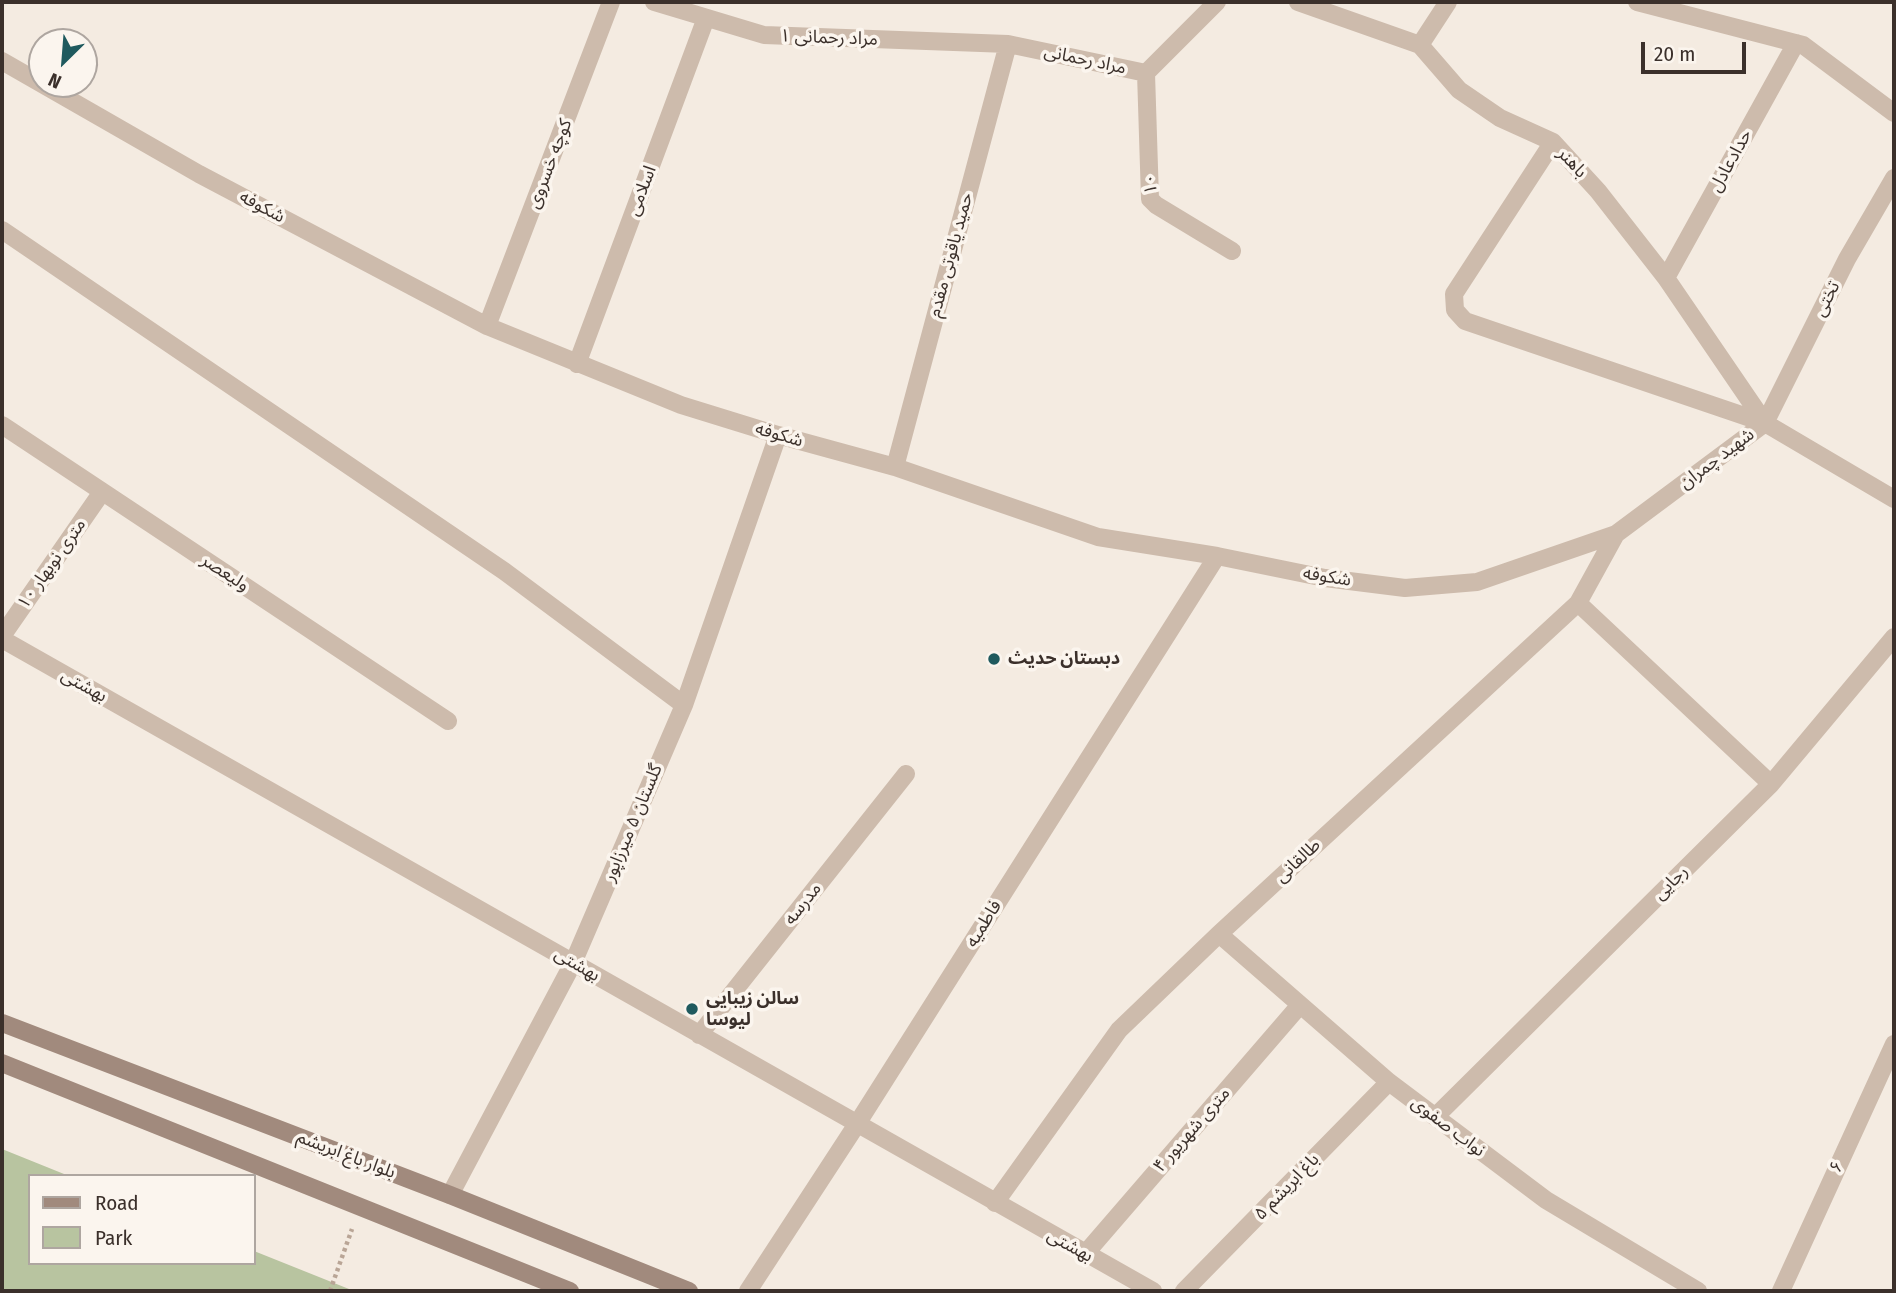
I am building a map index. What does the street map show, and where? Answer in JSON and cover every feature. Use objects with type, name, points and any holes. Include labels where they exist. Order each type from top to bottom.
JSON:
[{"type":"main road","name":"بلوار باغ ابریشم","points":[[2,1023],[450,1195],[688,1291]]},
{"type":"main road","points":[[2,1063],[570,1291]]},
{"type":"street","name":"کوچه خسروی","points":[[487,326],[611,2]]},
{"type":"street","name":"مراد رحمانی ۱","points":[[654,2],[764,35],[1007,44]]},
{"type":"street","name":"مراد رحمانی","points":[[1007,44],[1146,73],[1217,2]]},
{"type":"street","name":"باهنر","points":[[1298,2],[1420,45],[1459,90],[1500,118],[1553,142],[1598,191],[1666,278],[1765,423]]},
{"type":"street","points":[[1420,45],[1448,2]]},
{"type":"street","points":[[1637,2],[1803,45],[1894,113]]},
{"type":"street","name":"اسلامی","points":[[577,364],[706,18]]},
{"type":"street","name":"حدادعادل","points":[[1666,278],[1796,43]]},
{"type":"street","name":"حمید یاقوتی مقدم","points":[[895,467],[1007,44]]},
{"type":"street","name":"شکوفه","points":[[2,61],[198,174],[487,326],[681,405],[895,467],[1098,537],[1217,556],[1325,578],[1405,588],[1477,583],[1616,534]]},
{"type":"street","name":"۱۰","points":[[1146,73],[1150,199],[1232,251]]},
{"type":"street","points":[[1553,142],[1454,294],[1455,310],[1465,321],[1765,423]]},
{"type":"street","name":"تختی","points":[[1765,423],[1847,259],[1894,178]]},
{"type":"street","points":[[2,230],[504,571],[684,705]]},
{"type":"street","name":"شهید چمران","points":[[1616,534],[1765,423],[1894,499]]},
{"type":"street","name":"ولیعصر","points":[[2,425],[449,721]]},
{"type":"street","name":"گلستان ۵ میرزاپور","points":[[450,1195],[573,963],[684,705],[778,435]]},
{"type":"street","name":"۱۰ متری نوبهار","points":[[2,638],[102,492]]},
{"type":"street","name":"طالقانی","points":[[995,1203],[1119,1030],[1219,934],[1578,603],[1616,534]]},
{"type":"street","name":"فاطمیه","points":[[748,1291],[1217,556]]},
{"type":"street","points":[[1578,603],[1771,784]]},
{"type":"street","name":"رجایی","points":[[1435,1117],[1771,784],[1894,637]]},
{"type":"street","name":"بهشتی","points":[[2,638],[1153,1291]]},
{"type":"street","name":"مدرسه","points":[[699,1035],[906,774]]},
{"type":"street","name":"نواب صفوی","points":[[1219,934],[1390,1082],[1546,1200],[1698,1291]]},
{"type":"street","name":"۴ متری شهریور","points":[[1085,1254],[1300,1005]]},
{"type":"street","name":"۶","points":[[1781,1291],[1894,1044]]},
{"type":"street","name":"باغ ابریشم ۵","points":[[1184,1291],[1390,1082]]},
{"type":"path","points":[[330,1291],[360,1208]]},
{"type":"green space","points":[[2,1149],[64,1174],[28,1174],[28,1265],[256,1265],[256,1252],[354,1291],[2,1291]]},
{"type":"place","name":"دبستان حدیث","points":[[994,659]]},
{"type":"place","name":"سالن زیبایی لیوسا","points":[[692,1009]]}]
